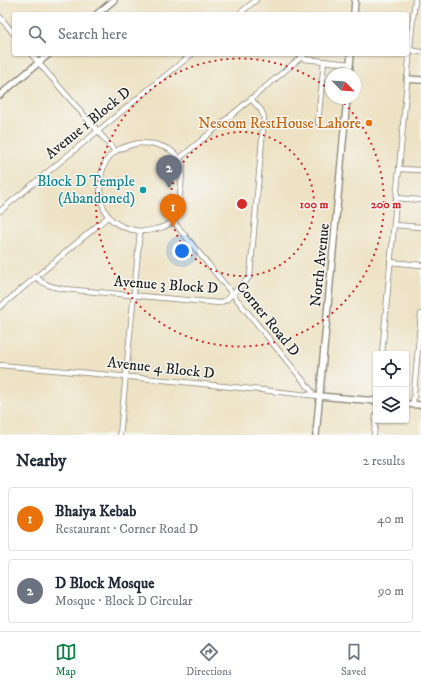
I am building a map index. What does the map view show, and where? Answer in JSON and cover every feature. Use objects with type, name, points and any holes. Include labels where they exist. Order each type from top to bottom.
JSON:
[{"type":"street","points":[[99,12],[114,0]]},
{"type":"street","points":[[241,12],[256,0]]},
{"type":"street","points":[[354,12],[355,0]]},
{"type":"street","points":[[382,351],[410,50],[409,26],[415,0]]},
{"type":"street","points":[[0,17],[12,32]]},
{"type":"street","points":[[410,50],[421,52]]},
{"type":"street","points":[[33,56],[115,152]]},
{"type":"street","points":[[0,95],[47,56]]},
{"type":"street","name":"Avenue 1 Block D","points":[[0,211],[190,56]]},
{"type":"street","points":[[180,158],[302,56]]},
{"type":"street","points":[[303,56],[304,59],[350,64]]},
{"type":"street","points":[[350,68],[351,56]]},
{"type":"street","points":[[318,123],[324,62]]},
{"type":"street","points":[[407,79],[421,80]]},
{"type":"street","name":"Avenue 3 Block D","points":[[36,277],[45,284],[57,288],[219,303],[226,300],[248,280],[250,276],[264,117],[261,110],[251,98]]},
{"type":"street","name":"North Avenue","points":[[316,435],[346,104]]},
{"type":"street","points":[[139,143],[151,143],[164,147],[180,158],[183,171],[178,214],[173,221],[163,227],[151,231],[140,232],[125,227],[109,216],[105,210],[103,202],[100,179],[104,165],[115,152],[139,143]]},
{"type":"street","points":[[399,169],[421,170]]},
{"type":"street","points":[[396,198],[421,200]]},
{"type":"street","points":[[0,307],[109,216]]},
{"type":"street","name":"Corner Road D","points":[[173,221],[312,391],[312,396]]},
{"type":"street","points":[[394,225],[421,227]]},
{"type":"street","points":[[120,435],[127,377],[140,232]]},
{"type":"street","points":[[390,262],[421,264]]},
{"type":"street","points":[[413,404],[421,314]]},
{"type":"street","name":"Avenue 4 Block D","points":[[0,365],[319,396]]},
{"type":"street","points":[[319,396],[373,401]]},
{"type":"street","points":[[409,404],[421,405]]},
{"type":"street","points":[[374,435],[375,423]]},
{"type":"place","name":"Nescom RestHouse Lahore","points":[[369,123]]},
{"type":"place","name":"D Block Mosque","points":[[169,188]]},
{"type":"place","name":"Block D Temple (Abandoned)","points":[[143,190]]},
{"type":"place","name":"Bhaiya Kebab","points":[[173,227]]}]
